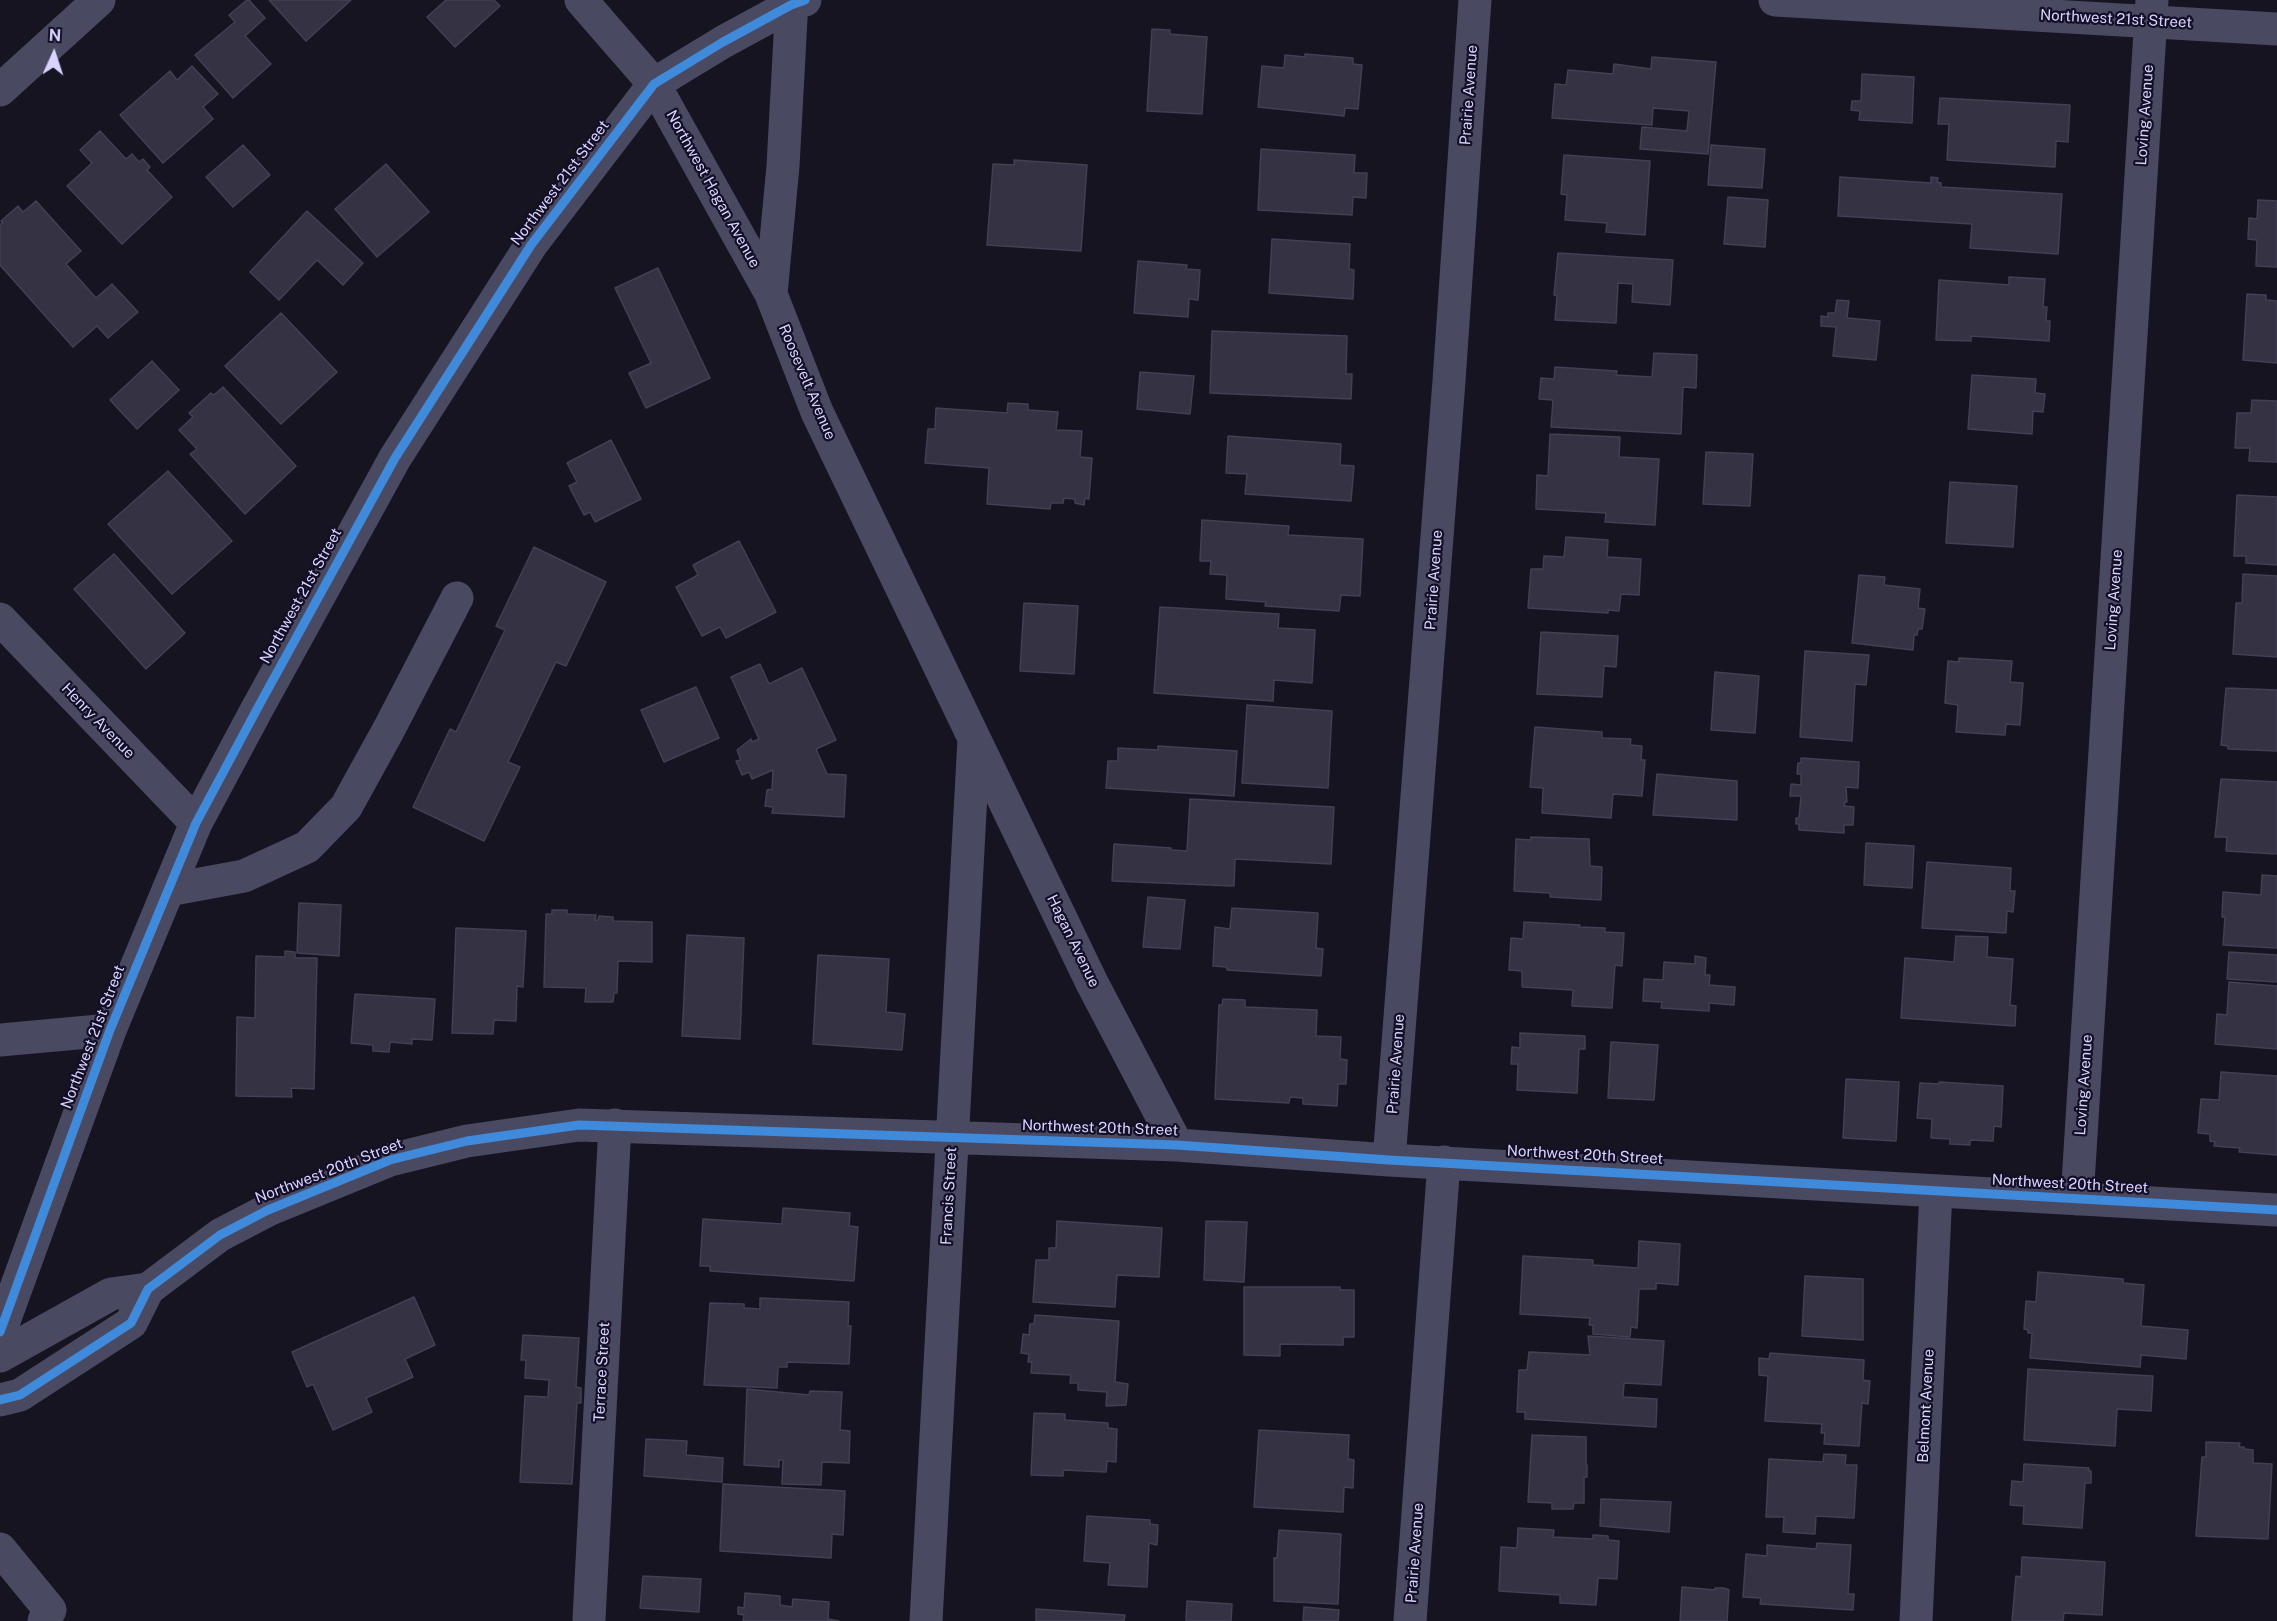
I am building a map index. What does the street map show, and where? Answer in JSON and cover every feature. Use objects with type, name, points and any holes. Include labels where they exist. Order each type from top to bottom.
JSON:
[{"type":"street","points":[[0,90],[99,0]]},
{"type":"street","points":[[581,0],[654,84]]},
{"type":"street","name":"Prairie Avenue","points":[[1389,1160],[1450,369],[1475,0]]},
{"type":"street","name":"Northwest 21st Street","points":[[1775,0],[2152,11],[2277,29]]},
{"type":"street","name":"Northwest 21st Street","points":[[0,1332],[110,1030],[196,823],[256,709],[395,458],[531,244],[654,84],[723,42],[796,2]]},
{"type":"street","name":"Roosevelt Avenue","points":[[796,2],[771,294],[817,412],[974,735]]},
{"type":"street","name":"Loving Avenue","points":[[2076,1199],[2152,11]]},
{"type":"street","name":"Northwest Hagan Avenue","points":[[654,84],[771,294]]},
{"type":"street","points":[[168,890],[244,876],[307,847],[315,839],[346,807],[458,598]]},
{"type":"street","name":"Henry Avenue","points":[[0,619],[196,823]]},
{"type":"street","name":"Francis Street","points":[[926,1621],[974,735]]},
{"type":"street","name":"Hagan Avenue","points":[[974,735],[1092,983],[1177,1145]]},
{"type":"street","points":[[0,1040],[110,1030]]},
{"type":"street","name":"Northwest 20th Street","points":[[0,1400],[20,1395],[131,1323],[148,1289],[220,1235],[268,1210],[390,1160],[467,1141],[579,1125],[1177,1145],[1389,1160],[2277,1210]]},
{"type":"street","name":"Terrace Street","points":[[589,1619],[615,1125]]},
{"type":"street","name":"Prairie Avenue","points":[[1410,1621],[1444,1162]]},
{"type":"street","name":"Belmont Avenue","points":[[1916,1621],[1936,1191]]},
{"type":"street","name":"Northwest 20th Street","points":[[0,1356],[111,1294],[148,1289]]},
{"type":"street","points":[[0,1549],[50,1610],[44,1621]]},
{"type":"building","points":[[247,0],[265,18],[245,36],[271,64],[233,98],[195,55],[235,22],[229,15]]},
{"type":"building","points":[[269,0],[351,0],[306,41]]},
{"type":"building","points":[[446,0],[494,0],[500,6],[455,47],[427,17]]},
{"type":"building","points":[[1152,29],[1170,30],[1170,34],[1207,37],[1202,114],[1147,111]]},
{"type":"building","points":[[1305,54],[1353,58],[1353,64],[1362,65],[1358,109],[1345,108],[1344,116],[1258,107],[1262,66],[1284,68],[1285,55],[1305,57]]},
{"type":"building","points":[[1652,57],[1716,62],[1708,154],[1640,149],[1642,127],[1687,131],[1689,111],[1653,108],[1652,125],[1552,118],[1555,84],[1566,85],[1568,70],[1613,74],[1614,64],[1651,69]]},
{"type":"building","points":[[192,66],[218,94],[203,107],[213,119],[163,163],[120,115],[170,71],[177,80]]},
{"type":"building","points":[[1862,74],[1914,77],[1912,123],[1859,120],[1860,111],[1851,110],[1852,101],[1861,101]]},
{"type":"building","points":[[1940,98],[2070,105],[2068,142],[2056,141],[2055,167],[1947,160],[1949,124],[1938,124]]},
{"type":"building","points":[[100,131],[126,159],[132,154],[139,162],[143,159],[150,167],[147,170],[172,197],[122,244],[67,186],[92,163],[80,150]]},
{"type":"building","points":[[243,145],[270,175],[233,207],[206,177]]},
{"type":"building","points":[[1711,145],[1765,149],[1762,188],[1708,185]]},
{"type":"building","points":[[1261,149],[1355,155],[1354,173],[1367,173],[1366,198],[1353,197],[1352,215],[1258,210]]},
{"type":"building","points":[[1564,155],[1650,161],[1645,235],[1606,232],[1607,223],[1565,220],[1567,195],[1561,194]]},
{"type":"building","points":[[1014,160],[1087,165],[1081,251],[987,245],[993,164],[1014,165]]},
{"type":"building","points":[[386,164],[429,212],[377,257],[335,209]]},
{"type":"building","points":[[1840,177],[1931,183],[1931,177],[1938,178],[1937,182],[1941,183],[1941,187],[2062,194],[2058,254],[1970,248],[1972,224],[1838,216]]},
{"type":"building","points":[[1728,197],[1768,200],[1765,247],[1724,244]]},
{"type":"building","points":[[2258,200],[2277,201],[2277,267],[2256,266],[2257,240],[2248,239],[2249,218],[2257,219]]},
{"type":"building","points":[[36,201],[81,251],[66,264],[96,298],[112,284],[138,312],[108,338],[97,326],[73,347],[0,265],[0,225],[3,222],[1,221],[18,206],[23,212]]},
{"type":"building","points":[[307,211],[363,263],[343,285],[317,260],[279,300],[250,272]]},
{"type":"building","points":[[1272,239],[1350,244],[1349,269],[1354,270],[1353,299],[1269,293]]},
{"type":"building","points":[[1558,253],[1673,260],[1670,305],[1632,302],[1633,284],[1618,283],[1616,323],[1555,320],[1557,296],[1554,295]]},
{"type":"building","points":[[1138,261],[1187,265],[1186,269],[1200,270],[1198,300],[1189,299],[1188,317],[1134,313]]},
{"type":"building","points":[[658,268],[710,378],[646,408],[629,373],[651,363],[615,288]]},
{"type":"building","points":[[2009,277],[2045,279],[2043,307],[2047,307],[2046,321],[2050,321],[2049,341],[1971,336],[1971,341],[1936,340],[1939,280],[2009,285]]},
{"type":"building","points":[[2247,294],[2266,295],[2266,300],[2277,301],[2277,363],[2243,360]]},
{"type":"building","points":[[1837,300],[1849,301],[1847,318],[1880,321],[1876,360],[1833,356],[1836,327],[1821,326],[1821,316],[1828,317],[1828,313],[1835,313]]},
{"type":"building","points":[[281,313],[337,372],[281,424],[225,366]]},
{"type":"building","points":[[1212,331],[1347,336],[1346,374],[1352,374],[1351,399],[1210,393]]},
{"type":"building","points":[[1654,353],[1697,355],[1696,388],[1683,387],[1681,434],[1551,427],[1553,400],[1539,399],[1541,378],[1554,379],[1555,367],[1617,371],[1616,375],[1652,377]]},
{"type":"building","points":[[152,361],[179,390],[137,429],[110,400]]},
{"type":"building","points":[[1140,372],[1194,376],[1190,414],[1137,409]]},
{"type":"building","points":[[1972,375],[2036,379],[2035,393],[2045,394],[2043,412],[2033,411],[2032,434],[1968,429]]},
{"type":"building","points":[[223,387],[296,466],[245,514],[190,454],[197,449],[179,430],[193,417],[189,413],[211,393],[214,395]]},
{"type":"building","points":[[2252,400],[2277,401],[2277,462],[2249,461],[2250,448],[2235,448],[2237,413],[2251,413]]},
{"type":"building","points":[[1008,403],[1028,404],[1028,410],[1058,412],[1056,430],[1082,431],[1080,457],[1092,458],[1089,499],[1085,498],[1084,505],[1075,503],[1075,499],[1064,498],[1063,503],[1051,503],[1050,509],[987,504],[989,468],[925,463],[928,429],[935,429],[936,408],[1007,413]]},
{"type":"building","points":[[1550,434],[1620,437],[1619,457],[1659,459],[1655,525],[1605,522],[1606,513],[1536,509],[1537,475],[1548,476]]},
{"type":"building","points":[[1228,436],[1341,444],[1340,465],[1354,466],[1351,501],[1245,494],[1247,474],[1226,473]]},
{"type":"building","points":[[611,440],[641,499],[595,522],[590,512],[584,515],[569,486],[577,482],[567,463]]},
{"type":"building","points":[[1706,452],[1753,454],[1750,506],[1703,504]]},
{"type":"building","points":[[168,471],[232,541],[172,594],[108,524]]},
{"type":"building","points":[[1950,482],[2017,486],[2013,547],[1946,543]]},
{"type":"building","points":[[2237,495],[2277,497],[2277,565],[2246,563],[2246,556],[2234,556]]},
{"type":"building","points":[[1202,520],[1289,526],[1288,535],[1363,539],[1360,596],[1341,595],[1339,611],[1265,606],[1266,602],[1226,599],[1227,575],[1210,574],[1211,561],[1200,561]]},
{"type":"building","points":[[1566,537],[1608,540],[1607,557],[1641,559],[1639,595],[1621,594],[1619,611],[1608,610],[1608,613],[1528,608],[1531,569],[1543,569],[1544,556],[1564,557]]},
{"type":"building","points":[[739,541],[776,612],[726,638],[720,627],[702,636],[676,587],[698,575],[693,565]]},
{"type":"building","points":[[534,547],[606,582],[566,666],[556,662],[508,762],[520,767],[484,841],[413,807],[450,729],[456,732],[505,630],[496,626]]},
{"type":"building","points":[[114,554],[185,633],[146,669],[74,589]]},
{"type":"building","points":[[2243,574],[2277,576],[2277,657],[2233,654],[2236,603],[2242,603]]},
{"type":"building","points":[[1859,575],[1885,577],[1884,585],[1920,589],[1918,608],[1925,609],[1922,629],[1918,629],[1917,635],[1914,635],[1913,650],[1852,643]]},
{"type":"building","points":[[1024,603],[1078,606],[1074,674],[1020,671]]},
{"type":"building","points":[[1160,607],[1279,614],[1278,628],[1315,630],[1312,683],[1274,680],[1273,701],[1154,693]]},
{"type":"building","points":[[1541,632],[1618,636],[1616,667],[1604,666],[1602,697],[1537,694]]},
{"type":"building","points":[[1805,651],[1869,655],[1866,685],[1855,684],[1852,741],[1800,737]]},
{"type":"building","points":[[1959,658],[2012,661],[2010,682],[2023,683],[2020,725],[2006,724],[2005,735],[1956,732],[1958,705],[1945,703],[1948,661],[1959,662]]},
{"type":"building","points":[[760,664],[769,684],[802,668],[836,740],[816,749],[827,774],[846,775],[844,817],[772,813],[773,807],[765,806],[767,790],[772,789],[773,770],[752,779],[749,772],[742,775],[736,761],[741,760],[737,750],[751,739],[752,742],[759,739],[731,677]]},
{"type":"building","points":[[1715,672],[1759,676],[1755,733],[1711,730]]},
{"type":"building","points":[[696,687],[719,738],[664,762],[641,710]]},
{"type":"building","points":[[2226,688],[2277,690],[2277,751],[2228,749],[2228,746],[2221,745]]},
{"type":"building","points":[[1247,705],[1332,711],[1328,788],[1242,783]]},
{"type":"building","points":[[1535,727],[1602,732],[1602,738],[1631,739],[1630,745],[1642,746],[1641,760],[1645,760],[1642,796],[1613,794],[1611,818],[1542,813],[1543,788],[1530,787]]},
{"type":"building","points":[[1158,746],[1237,751],[1234,796],[1106,788],[1108,761],[1118,761],[1118,748],[1158,750]]},
{"type":"building","points":[[1801,758],[1859,762],[1858,788],[1846,787],[1847,802],[1844,806],[1854,807],[1853,825],[1844,825],[1844,833],[1799,830],[1796,818],[1799,818],[1801,796],[1790,796],[1791,784],[1801,785],[1801,774],[1797,774]]},
{"type":"building","points":[[1657,774],[1737,781],[1737,820],[1653,815]]},
{"type":"building","points":[[2221,779],[2277,782],[2277,854],[2226,851],[2227,837],[2215,837]]},
{"type":"building","points":[[1190,799],[1334,807],[1331,864],[1235,859],[1234,886],[1112,881],[1114,844],[1187,851]]},
{"type":"building","points":[[1531,837],[1589,839],[1590,866],[1602,867],[1601,900],[1550,897],[1550,893],[1514,891],[1516,839],[1530,840]]},
{"type":"building","points":[[1866,843],[1914,846],[1912,888],[1864,885]]},
{"type":"building","points":[[1927,862],[2011,868],[2010,891],[2015,891],[2013,912],[2007,911],[2006,933],[1922,928]]},
{"type":"building","points":[[2262,875],[2277,876],[2277,948],[2223,945],[2225,917],[2222,917],[2223,892],[2261,895]]},
{"type":"building","points":[[1148,897],[1185,900],[1180,949],[1143,947]]},
{"type":"building","points":[[299,903],[341,905],[339,956],[297,953]]},
{"type":"building","points":[[1232,908],[1318,913],[1316,948],[1323,949],[1321,976],[1227,970],[1227,967],[1213,966],[1215,927],[1230,929]]},
{"type":"building","points":[[552,910],[567,910],[567,914],[596,915],[595,921],[599,916],[613,917],[613,921],[652,922],[652,962],[618,961],[617,993],[614,993],[613,1002],[585,1002],[586,988],[544,987],[546,914],[552,914]]},
{"type":"building","points":[[1524,922],[1580,925],[1579,927],[1605,928],[1605,932],[1624,933],[1622,966],[1615,965],[1612,1008],[1572,1006],[1573,990],[1522,987],[1522,971],[1509,970],[1511,938],[1523,939]]},
{"type":"building","points":[[456,928],[526,931],[523,987],[517,986],[516,1021],[494,1020],[493,1034],[452,1033]]},
{"type":"building","points":[[687,935],[744,938],[740,1039],[682,1036]]},
{"type":"building","points":[[1956,936],[1988,937],[1987,957],[2013,959],[2010,1005],[2016,1006],[2015,1026],[1901,1018],[1905,958],[1954,962]]},
{"type":"building","points":[[285,951],[295,952],[295,958],[317,958],[314,1089],[291,1088],[292,1097],[236,1096],[237,1017],[255,1018],[256,956],[285,957]]},
{"type":"building","points":[[2229,952],[2277,955],[2277,982],[2227,979]]},
{"type":"building","points":[[818,955],[889,959],[886,1012],[905,1014],[902,1050],[813,1044]]},
{"type":"building","points":[[1695,956],[1706,958],[1705,975],[1710,975],[1709,985],[1735,987],[1734,1005],[1709,1003],[1709,1011],[1661,1008],[1662,1002],[1643,1001],[1644,979],[1663,980],[1664,962],[1695,964]]},
{"type":"building","points":[[2229,982],[2277,986],[2277,1049],[2215,1044],[2217,1014],[2227,1015]]},
{"type":"building","points":[[355,994],[435,999],[432,1040],[412,1039],[412,1044],[390,1042],[389,1052],[373,1051],[373,1045],[351,1043]]},
{"type":"building","points":[[1223,999],[1245,1000],[1245,1007],[1317,1010],[1316,1036],[1341,1037],[1340,1059],[1347,1060],[1346,1084],[1338,1084],[1337,1106],[1303,1104],[1303,1098],[1290,1097],[1289,1103],[1215,1099],[1219,1005],[1222,1005]]},
{"type":"building","points":[[1520,1033],[1585,1036],[1585,1049],[1579,1049],[1577,1093],[1517,1090],[1518,1064],[1511,1064],[1512,1047],[1520,1048]]},
{"type":"building","points":[[1611,1042],[1658,1045],[1654,1100],[1608,1098]]},
{"type":"building","points":[[2221,1072],[2277,1076],[2277,1155],[2239,1152],[2240,1148],[2214,1146],[2215,1142],[2210,1141],[2210,1134],[2198,1133],[2201,1099],[2219,1100]]},
{"type":"building","points":[[1846,1079],[1899,1082],[1896,1141],[1843,1138]]},
{"type":"building","points":[[1939,1082],[2003,1086],[2001,1127],[1994,1126],[1993,1141],[1970,1140],[1970,1145],[1950,1144],[1950,1139],[1931,1138],[1932,1119],[1917,1118],[1920,1083],[1939,1084]]},
{"type":"building","points":[[783,1208],[850,1213],[849,1226],[858,1227],[854,1281],[710,1271],[710,1266],[700,1266],[703,1219],[782,1224]]},
{"type":"building","points":[[1057,1221],[1162,1228],[1159,1277],[1117,1275],[1115,1307],[1033,1302],[1036,1260],[1049,1260],[1049,1248],[1056,1248]]},
{"type":"building","points":[[1206,1221],[1247,1222],[1244,1282],[1204,1280]]},
{"type":"building","points":[[1639,1241],[1680,1244],[1678,1285],[1656,1283],[1656,1289],[1639,1289],[1637,1328],[1631,1327],[1630,1337],[1593,1334],[1593,1325],[1589,1325],[1590,1318],[1520,1314],[1523,1256],[1593,1260],[1593,1265],[1638,1268]]},
{"type":"building","points":[[2038,1272],[2123,1279],[2123,1283],[2144,1285],[2141,1326],[2188,1330],[2186,1359],[2141,1355],[2140,1367],[2030,1358],[2032,1333],[2024,1329],[2026,1301],[2036,1302]]},
{"type":"building","points":[[1805,1276],[1863,1279],[1863,1340],[1802,1336]]},
{"type":"building","points":[[1244,1287],[1340,1287],[1340,1290],[1354,1290],[1354,1337],[1343,1337],[1343,1345],[1280,1344],[1280,1356],[1244,1355]]},
{"type":"building","points":[[414,1297],[435,1345],[405,1359],[413,1377],[366,1398],[372,1412],[333,1430],[313,1384],[307,1387],[292,1352]]},
{"type":"building","points":[[760,1298],[849,1302],[848,1326],[851,1326],[849,1364],[787,1362],[787,1367],[778,1367],[777,1388],[704,1385],[710,1303],[744,1304],[744,1308],[760,1309]]},
{"type":"building","points":[[1035,1315],[1119,1321],[1115,1382],[1128,1384],[1126,1405],[1106,1406],[1107,1392],[1078,1390],[1078,1383],[1070,1383],[1071,1375],[1031,1373],[1032,1362],[1028,1362],[1029,1354],[1021,1353],[1023,1334],[1029,1335],[1030,1324],[1034,1324]]},
{"type":"building","points":[[523,1335],[579,1338],[576,1387],[581,1388],[581,1403],[577,1403],[572,1484],[520,1482],[525,1396],[548,1397],[549,1380],[525,1378],[526,1360],[521,1360]]},
{"type":"building","points":[[1588,1336],[1664,1341],[1661,1385],[1624,1383],[1623,1397],[1657,1399],[1656,1427],[1525,1419],[1525,1412],[1517,1412],[1519,1370],[1527,1370],[1529,1352],[1590,1355]]},
{"type":"building","points":[[1770,1353],[1864,1360],[1863,1380],[1870,1381],[1868,1404],[1862,1403],[1859,1446],[1824,1444],[1825,1433],[1821,1433],[1822,1424],[1765,1421],[1768,1376],[1759,1375],[1759,1358],[1769,1359]]},
{"type":"building","points":[[2028,1369],[2153,1376],[2151,1411],[2117,1409],[2115,1446],[2024,1440]]},
{"type":"building","points":[[747,1389],[809,1395],[810,1391],[842,1392],[840,1430],[850,1431],[849,1463],[822,1462],[821,1485],[782,1484],[783,1460],[779,1460],[779,1467],[744,1465]]},
{"type":"building","points":[[1034,1413],[1065,1414],[1065,1420],[1108,1423],[1108,1428],[1117,1429],[1116,1462],[1107,1461],[1106,1472],[1063,1470],[1063,1476],[1031,1475]]},
{"type":"building","points":[[1259,1430],[1349,1435],[1348,1459],[1354,1460],[1353,1488],[1344,1487],[1343,1512],[1254,1507]]},
{"type":"building","points":[[1532,1435],[1586,1437],[1587,1477],[1584,1477],[1584,1503],[1574,1503],[1573,1509],[1552,1509],[1552,1503],[1528,1502]]},
{"type":"building","points":[[646,1439],[687,1441],[686,1455],[723,1458],[722,1482],[644,1476]]},
{"type":"building","points":[[2206,1442],[2240,1443],[2239,1447],[2253,1450],[2253,1463],[2272,1464],[2268,1539],[2196,1536],[2202,1457],[2206,1457]]},
{"type":"building","points":[[1824,1454],[1846,1455],[1845,1465],[1857,1465],[1854,1518],[1816,1516],[1815,1534],[1783,1532],[1784,1517],[1766,1517],[1769,1459],[1823,1462]]},
{"type":"building","points":[[2024,1464],[2089,1468],[2091,1483],[2085,1483],[2082,1528],[2023,1524],[2024,1506],[2010,1505],[2012,1481],[2023,1482]]},
{"type":"building","points":[[723,1484],[845,1491],[843,1535],[832,1534],[831,1558],[720,1551]]},
{"type":"building","points":[[1601,1499],[1671,1502],[1669,1532],[1600,1526]]},
{"type":"building","points":[[1087,1516],[1150,1520],[1150,1524],[1158,1525],[1157,1545],[1149,1543],[1147,1587],[1108,1585],[1110,1563],[1084,1561]]},
{"type":"building","points":[[1518,1528],[1554,1530],[1553,1537],[1593,1539],[1593,1535],[1608,1536],[1608,1540],[1619,1541],[1617,1579],[1598,1578],[1596,1605],[1560,1603],[1560,1595],[1499,1591],[1501,1547],[1517,1548]]},
{"type":"building","points":[[1279,1530],[1341,1534],[1338,1604],[1274,1601],[1274,1558],[1277,1558]]},
{"type":"building","points":[[1817,1543],[1851,1545],[1848,1594],[1854,1594],[1853,1610],[1760,1604],[1761,1598],[1743,1597],[1746,1554],[1767,1556],[1767,1545],[1816,1549]]},
{"type":"building","points":[[2022,1557],[2105,1562],[2102,1615],[2064,1613],[2063,1621],[2012,1621],[2016,1576],[2021,1577]]},
{"type":"building","points":[[643,1576],[701,1579],[699,1612],[640,1608]]},
{"type":"building","points":[[1682,1587],[1729,1590],[1727,1621],[1680,1621]]},
{"type":"building","points":[[745,1593],[780,1596],[780,1605],[792,1607],[793,1599],[829,1602],[828,1619],[839,1621],[743,1621],[744,1615],[738,1614],[738,1607],[744,1608]]},
{"type":"building","points":[[1187,1601],[1232,1604],[1231,1621],[1186,1621]]},
{"type":"building","points":[[1304,1607],[1339,1610],[1338,1621],[1303,1621]]},
{"type":"building","points":[[1036,1609],[1125,1615],[1124,1621],[1036,1621]]},
{"type":"cycle path","points":[[0,1332],[110,1030],[196,823],[395,458],[531,245],[654,84],[723,42],[791,5],[805,0]]},
{"type":"cycle path","points":[[0,1400],[20,1395],[131,1323],[148,1289],[220,1235],[268,1210],[390,1160],[467,1141],[579,1125],[1177,1145],[1389,1160],[2277,1210]]}]
